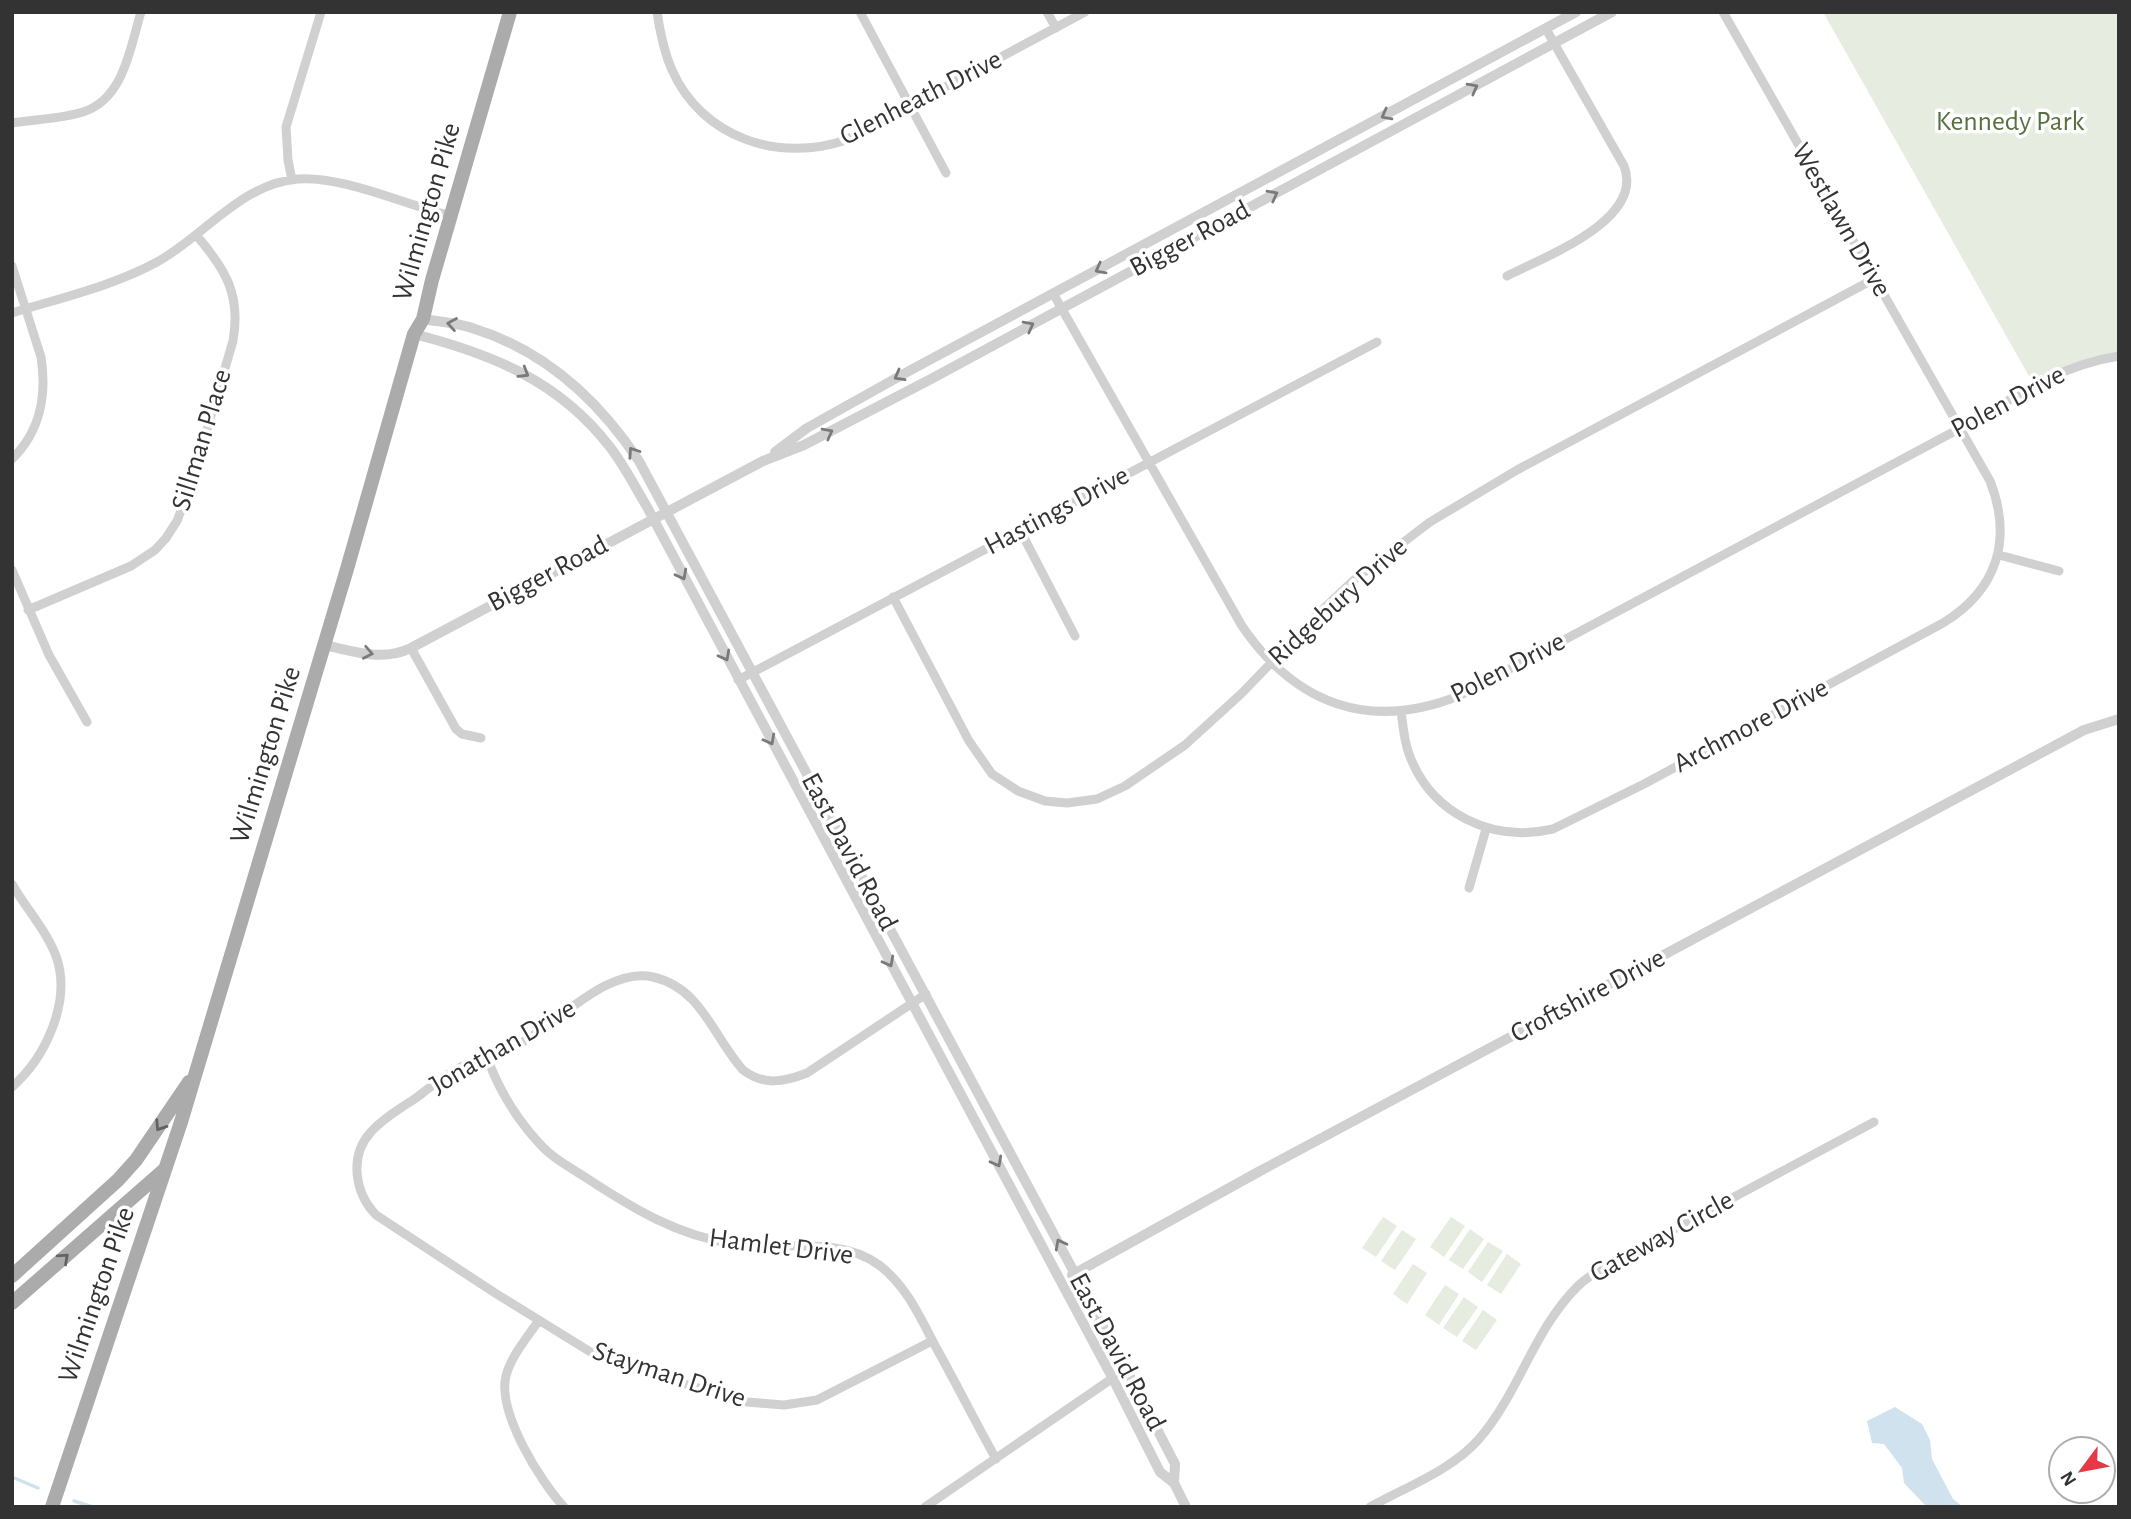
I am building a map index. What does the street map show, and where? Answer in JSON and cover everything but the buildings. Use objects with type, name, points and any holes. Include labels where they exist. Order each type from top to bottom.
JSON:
[{"type":"main road","name":"Wilmington Pike","points":[[52,1507],[197,1069],[414,334],[423,319],[510,12]]},
{"type":"main road","points":[[30,1288],[14,1274],[116,1182],[136,1160],[197,1069]]},
{"type":"main road","points":[[12,1303],[165,1169]]},
{"type":"main road","points":[[116,1182],[130,1199]]},
{"type":"street","points":[[12,122],[79,113],[105,100],[121,78],[141,12]]},
{"type":"street","points":[[292,180],[286,127],[321,12]]},
{"type":"street","name":"Glenheath Drive","points":[[657,12],[666,56],[680,86],[694,104],[712,121],[745,140],[779,149],[816,148],[846,140],[1085,12]]},
{"type":"street","points":[[860,12],[946,173]]},
{"type":"street","points":[[1047,12],[1056,28]]},
{"type":"street","name":"Bigger Road","points":[[765,459],[807,428],[1576,12]]},
{"type":"street","name":"Bigger Road","points":[[324,645],[380,656],[398,654],[411,648],[765,459],[804,445],[1612,12]]},
{"type":"street","name":"Westlawn Drive","points":[[1723,12],[1960,427]]},
{"type":"street","points":[[1507,276],[1601,225],[1618,209],[1627,188],[1628,179],[1624,166],[1546,29]]},
{"type":"street","points":[[12,313],[143,270],[197,236],[254,193],[292,180],[330,181],[452,216]]},
{"type":"street","name":"Sillman Place","points":[[28,610],[144,559],[166,538],[177,521],[193,477],[236,323],[230,285],[218,262],[197,236]]},
{"type":"street","points":[[12,266],[41,358],[43,394],[32,432],[12,459]]},
{"type":"street","name":"Ridgebury Drive","points":[[893,597],[979,758],[1003,782],[1045,801],[1083,802],[1097,799],[1125,786],[1185,745],[1354,580],[1430,522],[1517,470],[1874,279]]},
{"type":"street","name":"Polen Drive","points":[[1054,295],[1242,626],[1270,663],[1296,684],[1319,697],[1365,710],[1401,712],[1423,708],[1461,695],[2059,372],[2079,364],[2119,356]]},
{"type":"street","name":"East David Road","points":[[423,319],[475,328],[544,361],[583,393],[623,437],[639,461],[1076,1273],[1175,1464],[1174,1483]]},
{"type":"street","name":"East David Road","points":[[414,334],[458,346],[519,370],[562,397],[612,449],[653,518],[1113,1379],[1160,1472],[1174,1483],[1186,1507]]},
{"type":"street","name":"Hastings Drive","points":[[738,680],[1377,342]]},
{"type":"street","name":"Archmore Drive","points":[[1401,712],[1409,753],[1424,783],[1453,811],[1486,829],[1514,833],[1539,832],[1567,824],[1955,616],[1977,594],[1999,555],[2001,526],[1996,495],[1960,427]]},
{"type":"street","points":[[1020,530],[1075,636]]},
{"type":"street","points":[[1999,555],[2059,572]]},
{"type":"street","points":[[12,570],[49,655],[87,722]]},
{"type":"street","points":[[411,648],[456,729],[462,734],[481,738]]},
{"type":"street","name":"Croftshire Drive","points":[[1060,1282],[1250,1177],[2084,730],[2119,719]]},
{"type":"street","points":[[1469,888],[1486,829]]},
{"type":"street","points":[[12,884],[51,946],[57,959],[61,984],[54,1021],[47,1040],[31,1068],[12,1087]]},
{"type":"street","name":"Jonathan Drive","points":[[360,1190],[356,1174],[359,1154],[364,1140],[372,1131],[455,1070],[523,1042],[596,992],[629,977],[652,976],[679,987],[700,1007],[743,1070],[751,1077],[767,1082],[791,1080],[807,1073],[926,994]]},
{"type":"street","name":"Hamlet Drive","points":[[487,1057],[501,1089],[538,1142],[558,1159],[637,1211],[689,1234],[733,1244],[847,1250],[877,1264],[901,1286],[996,1459]]},
{"type":"street","name":"Gateway Circle","points":[[1370,1507],[1448,1465],[1478,1440],[1503,1404],[1553,1317],[1579,1284],[1623,1256],[1874,1122]]},
{"type":"street","name":"Stayman Drive","points":[[360,1190],[363,1199],[376,1215],[583,1348],[623,1366],[762,1405],[817,1400],[932,1341]]},
{"type":"street","points":[[539,1320],[508,1368],[505,1403],[533,1463],[564,1507]]},
{"type":"street","points":[[925,1507],[1126,1369]]},
{"type":"green space","name":"Kennedy Park","points":[[1823,12],[2119,12],[2119,356],[2034,385]]},
{"type":"green space","points":[[1383,1217],[1397,1226],[1376,1257],[1362,1248]]},
{"type":"green space","points":[[1451,1217],[1465,1226],[1444,1257],[1430,1247]]},
{"type":"green space","points":[[1470,1229],[1484,1239],[1463,1269],[1449,1260]]},
{"type":"green space","points":[[1402,1230],[1416,1239],[1395,1270],[1381,1261]]},
{"type":"green space","points":[[1488,1242],[1503,1251],[1482,1282],[1468,1272]]},
{"type":"green space","points":[[1507,1254],[1521,1264],[1501,1294],[1487,1285]]},
{"type":"green space","points":[[1413,1264],[1427,1273],[1407,1304],[1393,1294]]},
{"type":"green space","points":[[1445,1285],[1459,1294],[1439,1325],[1425,1315]]},
{"type":"green space","points":[[1464,1297],[1478,1307],[1457,1337],[1443,1328]]},
{"type":"green space","points":[[1483,1310],[1497,1320],[1476,1350],[1462,1341]]},
{"type":"water","points":[[1895,1407],[1922,1424],[1930,1440],[1932,1459],[1953,1499],[1963,1507],[1927,1507],[1904,1483],[1902,1468],[1884,1444],[1872,1443],[1867,1421]]},
{"type":"waterway","points":[[12,1477],[38,1488]]},
{"type":"waterway","points":[[74,1501],[93,1507]]}]
